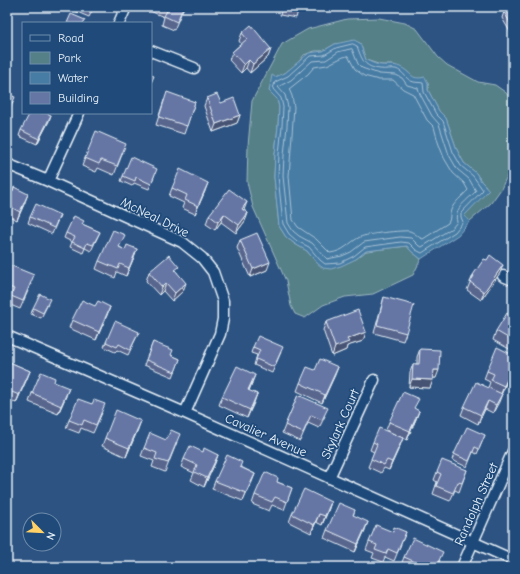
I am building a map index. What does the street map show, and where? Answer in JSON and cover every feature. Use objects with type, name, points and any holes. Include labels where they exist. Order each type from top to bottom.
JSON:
[{"type":"street","points":[[119,22],[126,7]]},
{"type":"street","points":[[152,51],[194,68]]},
{"type":"street","points":[[48,181],[78,114]]},
{"type":"street","name":"McNeal Drive","points":[[7,164],[182,242],[202,258],[213,272],[223,301],[223,319],[220,334],[185,413]]},
{"type":"street","points":[[503,276],[513,280]]},
{"type":"street","name":"Cavalier Avenue","points":[[7,336],[185,413],[513,560]]},
{"type":"street","name":"Skylark Court","points":[[329,478],[374,380]]},
{"type":"street","name":"Randolph Street","points":[[462,567],[513,451]]},
{"type":"green space","points":[[379,18],[405,23],[417,29],[438,57],[447,65],[478,82],[495,85],[505,92],[513,101],[513,163],[501,189],[491,203],[470,221],[464,216],[486,186],[476,173],[464,163],[457,150],[446,118],[439,111],[428,90],[428,83],[412,77],[408,72],[394,65],[381,65],[366,60],[360,43],[335,44],[323,51],[315,51],[304,55],[298,63],[285,73],[275,77],[271,93],[277,99],[279,107],[274,177],[279,226],[286,237],[307,251],[317,263],[356,259],[366,251],[407,246],[421,259],[413,275],[373,294],[345,297],[323,305],[305,318],[295,314],[291,306],[286,281],[253,207],[247,182],[248,146],[252,101],[282,44],[308,29],[347,19]]},
{"type":"water","points":[[354,40],[360,43],[366,60],[379,65],[398,66],[416,78],[425,77],[428,83],[428,90],[439,111],[446,118],[457,150],[464,163],[476,173],[489,190],[464,216],[470,221],[458,235],[421,259],[407,246],[366,251],[356,259],[331,269],[323,268],[307,251],[286,237],[279,226],[274,177],[279,107],[277,99],[269,91],[272,75],[275,77],[285,73],[309,53],[323,51],[335,44]]},
{"type":"building","points":[[163,7],[183,7],[177,22],[164,16],[168,9]]},
{"type":"building","points":[[283,7],[299,7],[299,10]]},
{"type":"building","points":[[513,7],[513,28],[504,12]]},
{"type":"building","points":[[71,14],[85,20],[84,22],[67,22]]},
{"type":"building","points":[[251,25],[271,49],[253,64],[249,60],[244,65],[232,52],[247,39],[242,33]]},
{"type":"building","points":[[167,92],[195,102],[187,126],[159,117]]},
{"type":"building","points":[[7,94],[15,97],[7,117]]},
{"type":"building","points":[[217,94],[221,103],[234,98],[240,115],[216,124],[207,98]]},
{"type":"building","points":[[29,114],[51,115],[39,139],[21,130]]},
{"type":"building","points":[[96,131],[126,144],[117,166],[101,160],[99,164],[85,158]]},
{"type":"building","points":[[131,157],[157,169],[151,184],[136,177],[135,181],[123,176]]},
{"type":"building","points":[[180,169],[208,183],[198,206],[185,200],[187,195],[172,188]]},
{"type":"building","points":[[14,187],[28,194],[20,212],[7,205],[7,188],[13,191]]},
{"type":"building","points":[[229,189],[247,202],[242,209],[248,213],[239,225],[224,214],[218,222],[209,215]]},
{"type":"building","points":[[36,204],[60,215],[54,228],[30,217]]},
{"type":"building","points":[[74,216],[84,221],[82,224],[100,232],[93,245],[87,243],[85,248],[72,242],[75,237],[66,233]]},
{"type":"building","points":[[113,230],[125,235],[119,247],[125,250],[127,245],[137,249],[129,268],[120,264],[118,269],[99,261]]},
{"type":"building","points":[[257,233],[270,262],[253,269],[240,240]]},
{"type":"building","points":[[169,255],[179,267],[175,270],[186,283],[175,293],[166,283],[162,287],[149,272]]},
{"type":"building","points":[[490,255],[503,265],[484,292],[470,282],[484,259],[487,260]]},
{"type":"building","points":[[7,264],[34,275],[23,301],[11,296],[14,289],[7,286]]},
{"type":"building","points":[[40,294],[50,299],[43,313],[33,308]]},
{"type":"building","points":[[384,297],[414,305],[406,333],[377,325]]},
{"type":"building","points":[[82,300],[95,306],[98,301],[110,307],[99,332],[72,320]]},
{"type":"building","points":[[358,310],[366,332],[347,339],[349,342],[335,347],[326,322]]},
{"type":"building","points":[[507,313],[513,317],[513,341],[496,331]]},
{"type":"building","points":[[115,321],[139,332],[130,350],[119,344],[117,347],[106,342]]},
{"type":"building","points":[[258,336],[283,347],[274,367],[256,359],[260,350],[253,347]]},
{"type":"building","points":[[153,342],[173,350],[171,355],[180,359],[175,372],[146,360]]},
{"type":"building","points":[[497,347],[513,355],[513,369],[504,386],[491,380],[494,374],[487,371]]},
{"type":"building","points":[[420,349],[440,350],[439,370],[434,370],[433,380],[412,379],[413,364],[419,364]]},
{"type":"building","points":[[320,359],[338,367],[325,395],[300,383],[307,367],[315,370]]},
{"type":"building","points":[[7,361],[30,371],[19,395],[7,390]]},
{"type":"building","points":[[237,366],[255,375],[248,390],[257,394],[250,410],[222,397]]},
{"type":"building","points":[[41,372],[55,378],[54,382],[69,388],[61,406],[32,393]]},
{"type":"building","points":[[476,382],[502,394],[496,405],[488,401],[481,415],[464,407]]},
{"type":"building","points":[[403,392],[419,399],[414,408],[419,411],[410,431],[389,422]]},
{"type":"building","points":[[298,395],[328,408],[322,420],[311,415],[303,433],[285,425]]},
{"type":"building","points":[[78,399],[92,404],[94,400],[105,404],[96,425],[84,420],[82,425],[69,420]]},
{"type":"building","points":[[116,410],[141,421],[129,448],[105,438]]},
{"type":"building","points":[[467,427],[485,435],[479,449],[475,447],[469,461],[454,454]]},
{"type":"building","points":[[379,428],[403,438],[392,462],[387,460],[384,465],[371,459],[377,444],[373,442]]},
{"type":"building","points":[[171,430],[180,434],[168,463],[155,459],[157,453],[144,448],[150,433],[166,440]]},
{"type":"building","points":[[190,446],[203,452],[204,448],[218,455],[207,478],[194,472],[197,465],[184,459]]},
{"type":"building","points":[[227,455],[242,462],[240,467],[255,474],[246,493],[215,481]]},
{"type":"building","points":[[442,460],[467,470],[462,483],[458,482],[453,493],[436,486],[441,474],[437,472]]},
{"type":"building","points":[[265,472],[278,478],[277,482],[292,488],[287,502],[275,497],[272,502],[255,495]]},
{"type":"building","points":[[304,489],[331,502],[325,516],[319,514],[314,525],[292,514]]},
{"type":"building","points":[[339,503],[355,510],[353,515],[368,522],[358,544],[327,530]]},
{"type":"building","points":[[376,525],[393,532],[394,527],[406,532],[397,553],[388,549],[386,554],[375,550],[377,545],[369,542]]},
{"type":"building","points":[[413,538],[443,552],[436,567],[418,567],[420,564],[404,557]]}]
